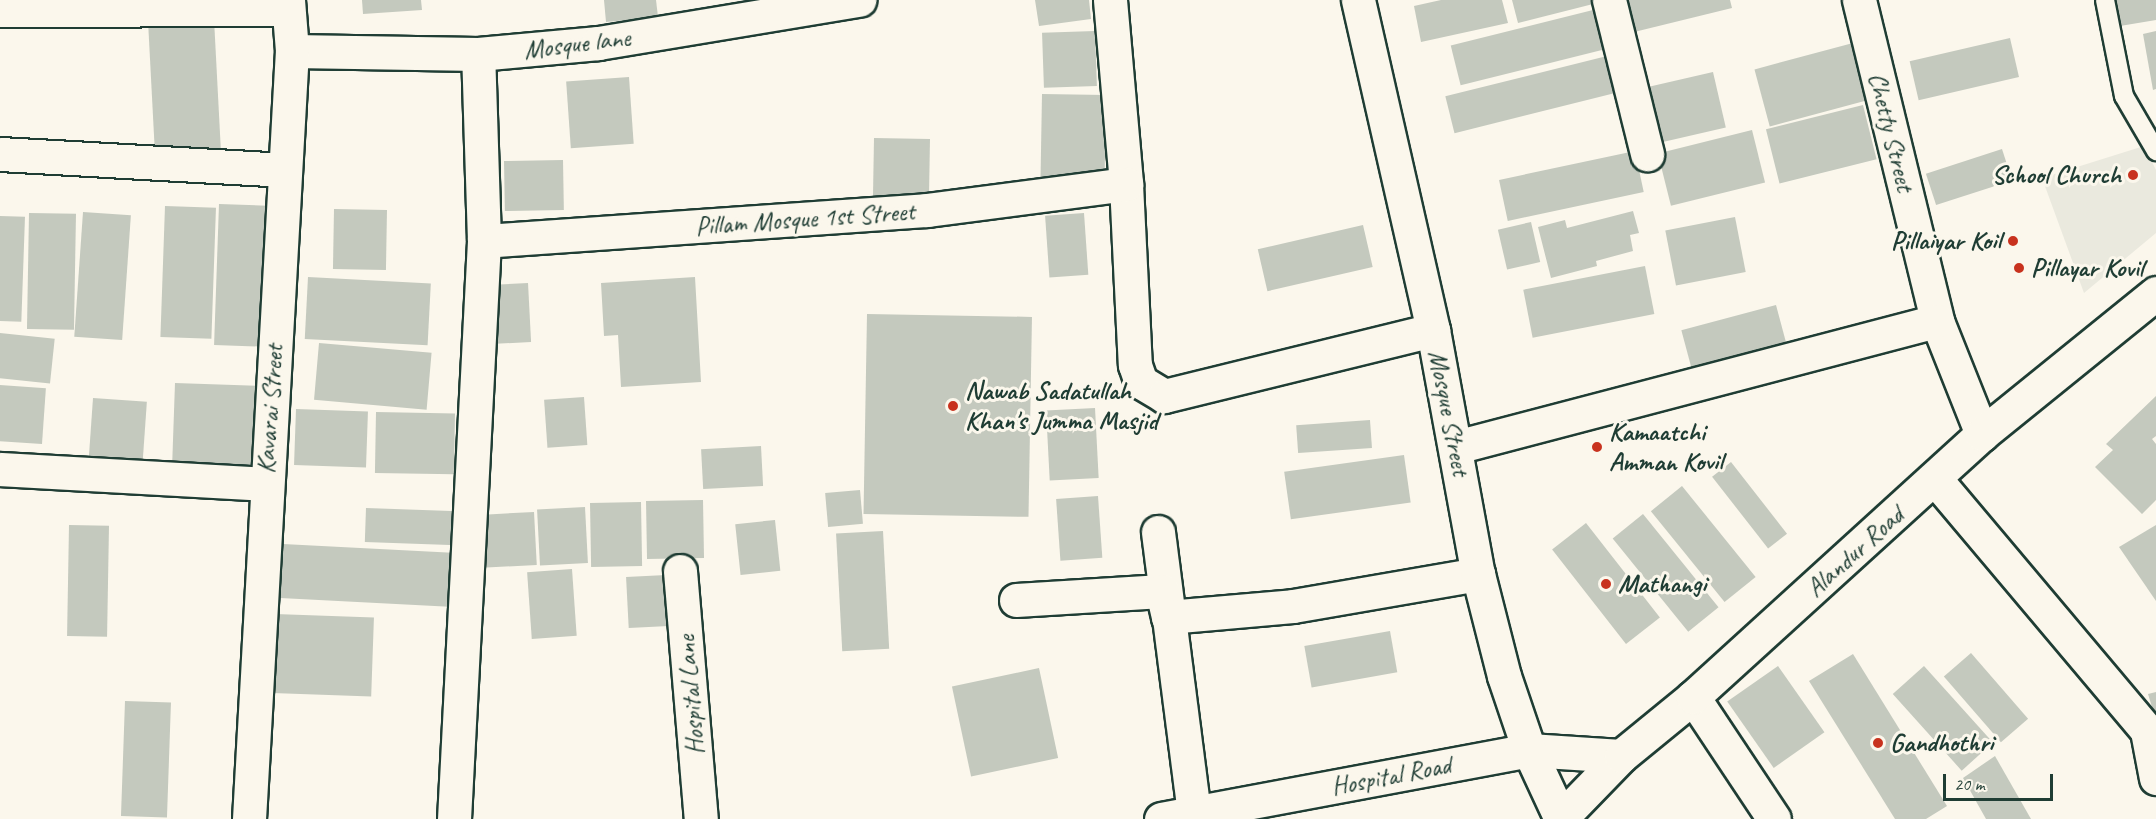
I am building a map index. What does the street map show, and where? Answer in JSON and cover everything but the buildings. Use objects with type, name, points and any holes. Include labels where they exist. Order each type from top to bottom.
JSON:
[{"type":"street","name":"Mosque lane","points":[[292,51],[478,54],[598,44],[859,0]]},
{"type":"street","points":[[1110,0],[1126,184],[1134,365],[1141,382],[1164,396],[1433,330]]},
{"type":"street","name":"Mosque Street","points":[[1358,0],[1433,330],[1478,574],[1504,676],[1529,750],[1561,819]]},
{"type":"street","points":[[1609,0],[1647,154]]},
{"type":"street","name":"Chetty Street","points":[[1859,0],[1937,321],[1982,434]]},
{"type":"street","points":[[0,10],[288,4]]},
{"type":"street","name":"Kavarai Street","points":[[249,819],[292,51],[288,4]]},
{"type":"street","points":[[454,819],[484,241],[478,54]]},
{"type":"street","points":[[0,154],[285,170]]},
{"type":"street","name":"Pillam Mosque 1st Street","points":[[484,241],[927,210],[1126,184]]},
{"type":"street","name":"Alandur Road","points":[[1561,819],[1622,756],[1693,697],[1936,480],[1982,434],[2156,293]]},
{"type":"street","points":[[1456,447],[1937,321]]},
{"type":"street","points":[[0,469],[266,484]]},
{"type":"street","points":[[1936,480],[2147,731],[2156,778]]},
{"type":"street","points":[[1158,532],[1194,814]]},
{"type":"street","name":"Hospital Lane","points":[[680,571],[701,819]]},
{"type":"street","points":[[1168,617],[1293,606],[1478,574]]},
{"type":"street","points":[[1016,600],[1162,591],[1168,617]]},
{"type":"street","points":[[1693,697],[1774,819]]},
{"type":"street","name":"Hospital Road","points":[[1161,819],[1529,750],[1622,756]]},
{"type":"lane","points":[[2105,0],[2124,96],[2156,151]]},
{"type":"shaded area","points":[[2144,146],[2156,170],[2156,233],[2084,293],[2042,178]]},
{"type":"place","name":"School Church","points":[[2133,175]]},
{"type":"place","name":"Pillaiyar Koil","points":[[2013,241]]},
{"type":"place","name":"Pillayar Kovil","points":[[2019,268]]},
{"type":"place","name":"Nawab Sadatullah Khan's Jumma Masjid","points":[[953,406]]},
{"type":"place","name":"Kamaatchi Amman Kovil","points":[[1597,447]]},
{"type":"place","name":"Mathangi","points":[[1606,584]]},
{"type":"place","name":"Gandhothri","points":[[1878,743]]}]
